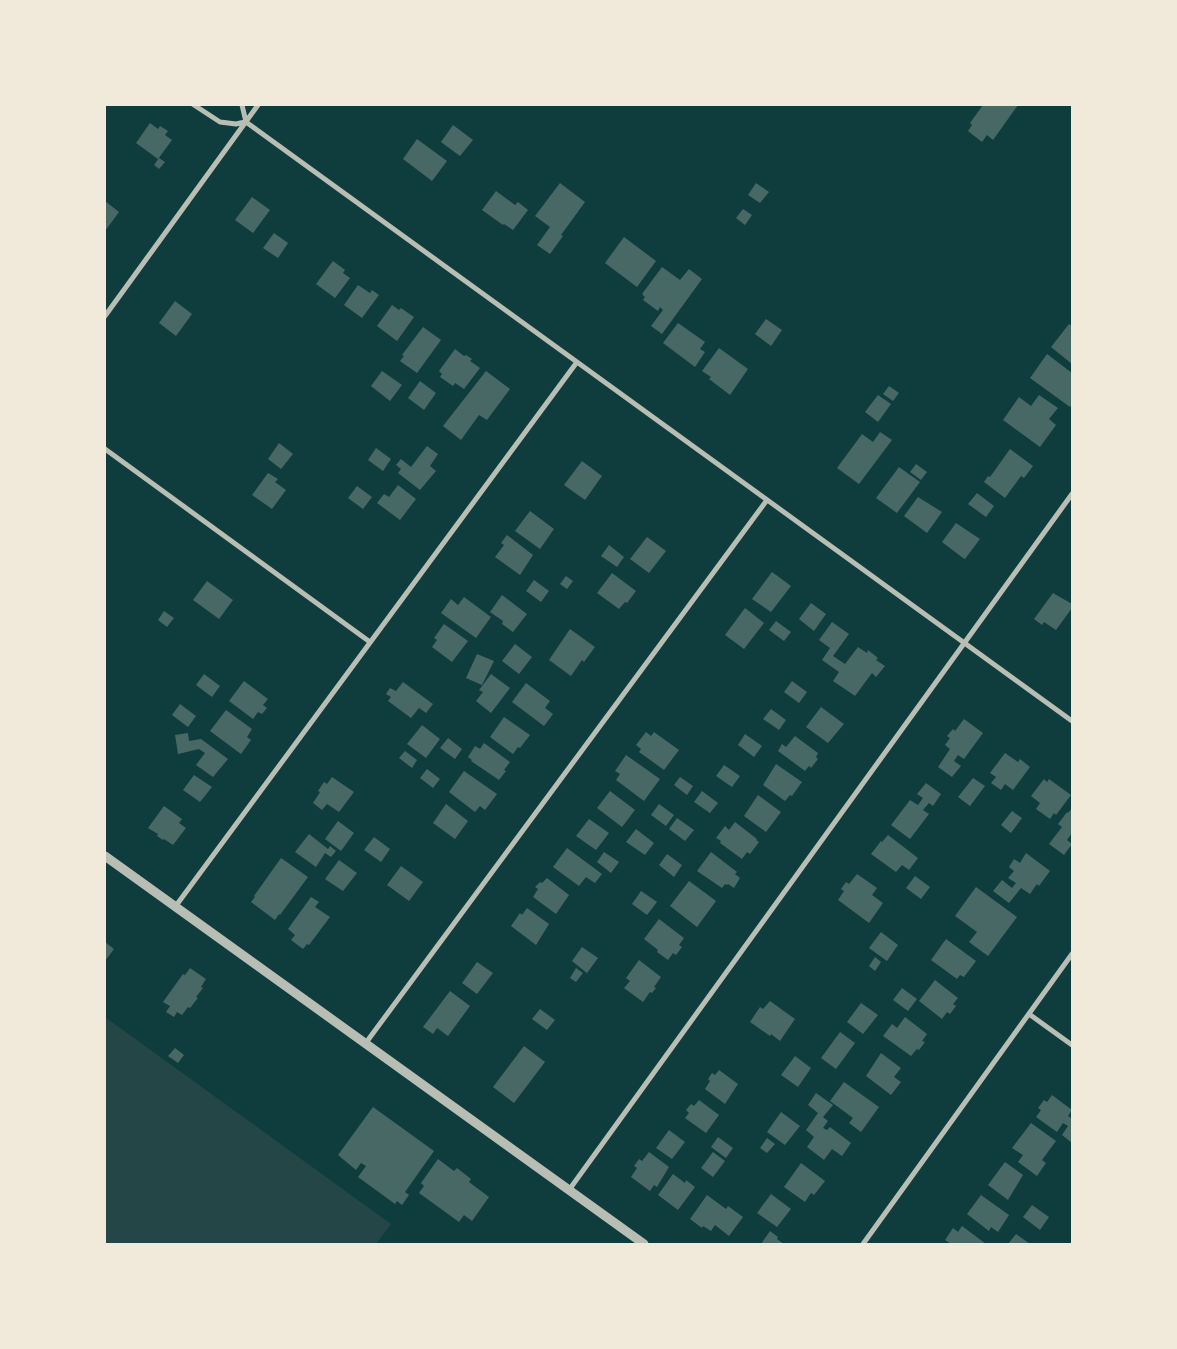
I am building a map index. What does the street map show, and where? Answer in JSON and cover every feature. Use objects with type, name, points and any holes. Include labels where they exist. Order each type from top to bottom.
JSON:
[{"type":"street","points":[[194,105],[220,122],[236,124],[246,122]]},
{"type":"street","points":[[242,105],[246,122],[1072,721]]},
{"type":"street","points":[[105,316],[258,105]]},
{"type":"street","points":[[175,907],[577,362]]},
{"type":"street","points":[[105,449],[370,642]]},
{"type":"street","points":[[568,1190],[1072,494]]},
{"type":"street","points":[[365,1044],[767,500]]},
{"type":"street","points":[[105,856],[644,1244]]},
{"type":"street","points":[[863,1244],[1072,954]]},
{"type":"street","points":[[1029,1014],[1072,1045]]},
{"type":"shaded area","points":[[105,1017],[391,1224],[376,1244],[105,1244]]},
{"type":"building","points":[[983,105],[1018,105],[993,140],[987,135],[982,142],[968,131],[972,125],[970,123]]},
{"type":"building","points":[[150,123],[158,129],[160,126],[168,131],[165,135],[172,140],[158,159],[136,143]]},
{"type":"building","points":[[453,125],[473,140],[460,156],[441,142]]},
{"type":"building","points":[[417,139],[447,161],[432,181],[403,159]]},
{"type":"building","points":[[159,158],[165,162],[159,169],[154,165]]},
{"type":"building","points":[[560,183],[585,202],[550,254],[537,245],[550,227],[535,216]]},
{"type":"building","points":[[756,183],[769,192],[760,203],[748,195]]},
{"type":"building","points":[[496,191],[515,205],[518,202],[528,210],[513,230],[482,210]]},
{"type":"building","points":[[252,197],[270,210],[253,233],[235,220]]},
{"type":"building","points":[[105,201],[119,212],[105,231]]},
{"type":"building","points":[[743,209],[752,215],[745,225],[736,218]]},
{"type":"building","points":[[274,233],[288,243],[278,258],[263,248]]},
{"type":"building","points":[[624,237],[656,261],[637,287],[605,263]]},
{"type":"building","points":[[333,261],[345,270],[343,273],[350,278],[335,298],[316,284]]},
{"type":"building","points":[[662,267],[680,280],[689,269],[702,279],[662,334],[651,326],[663,310],[660,307],[658,311],[643,300],[645,297],[642,294]]},
{"type":"building","points":[[358,285],[370,293],[372,290],[379,295],[362,318],[344,305]]},
{"type":"building","points":[[175,301],[192,314],[176,336],[159,323]]},
{"type":"building","points":[[392,305],[399,310],[401,308],[414,317],[397,341],[377,326]]},
{"type":"building","points":[[766,319],[782,330],[771,346],[755,334]]},
{"type":"building","points":[[678,323],[705,342],[700,349],[705,352],[695,367],[663,343]]},
{"type":"building","points":[[1069,324],[1072,326],[1072,364],[1051,347]]},
{"type":"building","points":[[423,327],[441,340],[417,373],[400,361],[404,356],[402,355]]},
{"type":"building","points":[[719,348],[748,369],[730,395],[709,379],[711,377],[702,371]]},
{"type":"building","points":[[455,349],[472,359],[470,361],[480,368],[464,389],[455,383],[453,386],[440,377],[442,374],[439,371]]},
{"type":"building","points":[[1047,354],[1072,373],[1072,404],[1070,407],[1030,378]]},
{"type":"building","points":[[382,371],[402,385],[390,401],[371,386]]},
{"type":"building","points":[[486,371],[510,389],[487,420],[479,415],[461,440],[443,426]]},
{"type":"building","points":[[420,381],[436,393],[424,410],[408,398]]},
{"type":"building","points":[[889,386],[899,393],[893,401],[883,394]]},
{"type":"building","points":[[878,395],[891,404],[878,422],[865,412]]},
{"type":"building","points":[[1039,395],[1058,408],[1049,419],[1056,425],[1040,447],[1003,420],[1019,397],[1031,406]]},
{"type":"building","points":[[880,432],[892,440],[859,484],[837,468],[862,434],[873,442]]},
{"type":"building","points":[[279,443],[293,454],[281,469],[268,459]]},
{"type":"building","points":[[427,446],[438,454],[430,466],[436,471],[420,490],[398,473],[401,469],[396,465],[401,459],[411,467]]},
{"type":"building","points":[[376,448],[391,459],[383,471],[368,460]]},
{"type":"building","points":[[1010,449],[1033,466],[1024,478],[1021,476],[1005,498],[984,482],[988,476],[990,477]]},
{"type":"building","points":[[582,461],[602,476],[585,500],[564,485]]},
{"type":"building","points":[[916,464],[927,472],[921,480],[910,472]]},
{"type":"building","points":[[899,467],[920,482],[897,513],[876,498]]},
{"type":"building","points":[[268,473],[278,479],[275,482],[286,490],[272,509],[252,495]]},
{"type":"building","points":[[398,485],[416,499],[400,520],[377,503],[384,494],[389,497]]},
{"type":"building","points":[[357,486],[372,497],[363,509],[348,498]]},
{"type":"building","points":[[977,493],[994,506],[986,517],[968,504]]},
{"type":"building","points":[[918,497],[942,512],[927,533],[904,516]]},
{"type":"building","points":[[530,511],[554,529],[540,549],[515,531]]},
{"type":"building","points":[[956,523],[980,539],[965,559],[942,542]]},
{"type":"building","points":[[507,535],[533,555],[520,575],[495,557],[504,545],[501,543]]},
{"type":"building","points":[[647,537],[666,551],[649,573],[630,559]]},
{"type":"building","points":[[609,545],[624,557],[617,567],[601,556]]},
{"type":"building","points":[[772,572],[791,586],[771,612],[752,599]]},
{"type":"building","points":[[612,573],[636,591],[627,603],[625,602],[619,609],[597,593]]},
{"type":"building","points":[[566,576],[573,581],[567,589],[560,584]]},
{"type":"building","points":[[534,580],[549,591],[541,602],[526,591]]},
{"type":"building","points":[[207,581],[233,600],[219,619],[193,600]]},
{"type":"building","points":[[1053,593],[1072,604],[1072,608],[1056,630],[1044,622],[1042,625],[1034,619]]},
{"type":"building","points":[[502,595],[527,614],[513,632],[502,624],[503,621],[490,612]]},
{"type":"building","points":[[464,597],[491,617],[476,638],[441,613],[451,599],[458,605]]},
{"type":"building","points":[[811,603],[826,614],[814,631],[799,619]]},
{"type":"building","points":[[745,608],[764,623],[744,649],[725,635]]},
{"type":"building","points":[[164,611],[174,618],[167,627],[158,620]]},
{"type":"building","points":[[776,621],[791,632],[784,641],[769,630]]},
{"type":"building","points":[[832,622],[849,634],[833,656],[845,664],[858,647],[867,653],[868,650],[878,658],[876,660],[885,666],[876,677],[872,673],[855,696],[833,681],[839,672],[822,660],[830,648],[819,640]]},
{"type":"building","points":[[444,624],[468,641],[452,662],[432,647],[437,640],[434,638]]},
{"type":"building","points":[[570,629],[595,647],[584,662],[582,660],[571,676],[549,660]]},
{"type":"building","points":[[515,644],[532,657],[519,674],[502,661]]},
{"type":"building","points":[[477,654],[494,661],[482,685],[466,678]]},
{"type":"building","points":[[204,674],[220,686],[212,697],[196,685]]},
{"type":"building","points":[[491,674],[510,688],[491,713],[476,701],[483,692],[479,690]]},
{"type":"building","points":[[244,681],[268,699],[263,705],[267,708],[262,714],[258,712],[253,719],[229,701]]},
{"type":"building","points":[[792,681],[807,692],[799,703],[784,692]]},
{"type":"building","points":[[403,682],[433,704],[426,713],[419,708],[411,718],[388,701],[391,697],[386,694],[390,688],[396,691]]},
{"type":"building","points":[[526,683],[550,701],[545,708],[553,714],[544,726],[512,702]]},
{"type":"building","points":[[180,704],[196,716],[188,727],[172,715]]},
{"type":"building","points":[[821,707],[844,724],[828,743],[806,727]]},
{"type":"building","points":[[771,709],[786,720],[779,730],[763,719]]},
{"type":"building","points":[[226,710],[252,729],[247,737],[251,740],[241,754],[210,731]]},
{"type":"building","points":[[504,717],[530,735],[513,754],[490,737]]},
{"type":"building","points":[[964,719],[983,733],[964,759],[958,755],[954,761],[961,766],[952,777],[938,767],[950,749],[945,745],[950,738],[947,736],[953,729],[955,731]]},
{"type":"building","points":[[422,725],[440,739],[426,758],[407,744]]},
{"type":"building","points":[[646,732],[651,736],[654,732],[679,750],[664,770],[639,752],[641,749],[636,745]]},
{"type":"building","points":[[188,733],[189,741],[201,739],[228,759],[213,777],[196,765],[205,753],[199,749],[178,754],[175,735]]},
{"type":"building","points":[[745,734],[762,746],[754,757],[738,745]]},
{"type":"building","points":[[795,736],[818,753],[816,757],[818,759],[811,768],[809,766],[805,771],[778,751],[782,744],[786,747]]},
{"type":"building","points":[[448,738],[462,749],[455,759],[440,748]]},
{"type":"building","points":[[484,743],[510,762],[499,780],[468,757],[475,746],[480,749]]},
{"type":"building","points":[[405,751],[417,760],[412,768],[399,758]]},
{"type":"building","points":[[1005,753],[1018,762],[1020,759],[1030,767],[1013,790],[1005,784],[1001,790],[991,783],[996,777],[990,773]]},
{"type":"building","points":[[626,755],[660,779],[644,801],[616,780],[620,774],[615,771]]},
{"type":"building","points":[[776,764],[802,782],[792,796],[790,795],[785,801],[763,785]]},
{"type":"building","points":[[724,765],[740,776],[732,787],[716,776]]},
{"type":"building","points":[[427,769],[440,779],[433,788],[420,778]]},
{"type":"building","points":[[464,771],[497,794],[485,810],[480,806],[475,812],[449,792]]},
{"type":"building","points":[[194,775],[212,787],[200,802],[183,790]]},
{"type":"building","points":[[332,777],[354,792],[339,812],[327,804],[322,810],[313,803],[324,782],[327,784]]},
{"type":"building","points":[[680,777],[693,786],[687,795],[674,785]]},
{"type":"building","points":[[973,778],[985,786],[970,806],[958,797]]},
{"type":"building","points":[[1044,779],[1047,782],[1049,779],[1071,795],[1056,815],[1054,813],[1050,819],[1036,809],[1040,803],[1031,796]]},
{"type":"building","points":[[926,783],[941,794],[933,806],[929,803],[923,810],[929,814],[910,839],[891,825],[910,800],[918,805],[923,798],[917,794]]},
{"type":"building","points":[[610,791],[635,810],[622,827],[597,808]]},
{"type":"building","points":[[702,791],[718,803],[710,813],[694,802]]},
{"type":"building","points":[[758,795],[781,812],[766,832],[744,816]]},
{"type":"building","points":[[446,804],[468,821],[455,839],[433,823]]},
{"type":"building","points":[[659,804],[674,815],[666,826],[651,815]]},
{"type":"building","points":[[164,806],[182,819],[179,823],[186,828],[173,845],[157,836],[158,834],[148,828]]},
{"type":"building","points":[[1072,808],[1072,833],[1067,840],[1072,844],[1064,855],[1049,844],[1062,827],[1058,824]]},
{"type":"building","points":[[1012,811],[1022,818],[1011,833],[1001,825]]},
{"type":"building","points":[[677,818],[694,830],[685,841],[669,829]]},
{"type":"building","points":[[589,819],[609,833],[596,850],[576,836]]},
{"type":"building","points":[[338,821],[354,833],[341,851],[325,839]]},
{"type":"building","points":[[735,822],[759,842],[750,854],[747,852],[742,859],[716,838],[725,826],[729,830]]},
{"type":"building","points":[[636,829],[654,843],[645,855],[626,842]]},
{"type":"building","points":[[309,834],[328,849],[330,846],[336,851],[331,857],[325,853],[316,867],[295,852]]},
{"type":"building","points":[[888,835],[918,858],[909,870],[902,865],[896,872],[871,854]]},
{"type":"building","points":[[374,837],[390,849],[381,862],[364,850]]},
{"type":"building","points":[[567,848],[602,874],[595,883],[586,877],[579,886],[553,867]]},
{"type":"building","points":[[604,852],[619,862],[611,873],[597,862]]},
{"type":"building","points":[[711,852],[737,872],[735,874],[740,878],[734,888],[725,884],[722,888],[697,871]]},
{"type":"building","points":[[1026,853],[1050,871],[1039,886],[1037,884],[1030,894],[1021,888],[1009,903],[993,891],[1002,880],[1012,888],[1016,883],[1008,878],[1014,871],[1009,867],[1014,859],[1020,863]]},
{"type":"building","points":[[667,854],[682,865],[674,877],[659,865]]},
{"type":"building","points":[[281,858],[308,877],[275,920],[251,902]]},
{"type":"building","points":[[339,860],[357,873],[343,891],[325,879]]},
{"type":"building","points":[[401,866],[423,882],[409,901],[387,885]]},
{"type":"building","points":[[857,874],[877,888],[872,895],[883,903],[869,923],[838,900],[844,891],[841,889],[846,882],[849,884]]},
{"type":"building","points":[[915,876],[930,887],[921,899],[906,888]]},
{"type":"building","points":[[547,878],[569,895],[556,914],[533,897],[538,889],[535,887]]},
{"type":"building","points":[[689,881],[716,901],[697,927],[670,906]]},
{"type":"building","points":[[976,887],[1017,917],[988,956],[969,942],[977,932],[955,916]]},
{"type":"building","points":[[641,891],[657,902],[647,915],[632,904]]},
{"type":"building","points":[[311,897],[319,902],[315,907],[330,917],[309,945],[307,944],[303,949],[291,940],[295,935],[288,929]]},
{"type":"building","points":[[527,908],[549,924],[536,945],[511,926],[520,913],[522,915]]},
{"type":"building","points":[[659,919],[684,938],[679,945],[682,947],[676,955],[673,953],[668,960],[644,939]]},
{"type":"building","points":[[881,932],[898,945],[887,961],[869,948]]},
{"type":"building","points":[[946,939],[976,961],[964,977],[960,975],[957,979],[931,960]]},
{"type":"building","points":[[105,942],[114,949],[105,961]]},
{"type":"building","points":[[582,947],[598,958],[587,973],[572,961]]},
{"type":"building","points":[[875,957],[881,962],[875,971],[869,966]]},
{"type":"building","points":[[639,960],[661,977],[654,987],[656,988],[652,993],[650,992],[643,1002],[624,988],[630,981],[626,978]]},
{"type":"building","points":[[477,962],[493,973],[477,994],[462,983]]},
{"type":"building","points":[[190,968],[206,979],[201,987],[203,988],[196,997],[198,998],[190,1008],[188,1007],[182,1015],[177,1012],[174,1017],[166,1012],[170,1006],[163,1002],[183,974],[185,975]]},
{"type":"building","points":[[576,968],[583,973],[576,982],[570,978]]},
{"type":"building","points":[[935,980],[958,998],[953,1004],[956,1006],[950,1014],[947,1012],[942,1019],[919,1001]]},
{"type":"building","points":[[902,988],[917,999],[908,1011],[893,1000]]},
{"type":"building","points":[[450,991],[470,1006],[448,1036],[437,1028],[433,1034],[423,1027]]},
{"type":"building","points":[[770,1001],[795,1019],[780,1041],[750,1022],[760,1007],[763,1009]]},
{"type":"building","points":[[861,1003],[878,1015],[863,1034],[847,1022]]},
{"type":"building","points":[[540,1009],[555,1020],[547,1030],[532,1019]]},
{"type":"building","points":[[905,1017],[927,1034],[922,1041],[925,1042],[911,1056],[883,1036],[892,1024],[897,1028]]},
{"type":"building","points":[[840,1032],[855,1043],[836,1069],[821,1058]]},
{"type":"building","points":[[524,1046],[545,1062],[514,1103],[493,1087]]},
{"type":"building","points":[[175,1048],[184,1055],[178,1063],[168,1056]]},
{"type":"building","points":[[881,1053],[901,1068],[894,1077],[901,1082],[891,1095],[866,1076]]},
{"type":"building","points":[[795,1056],[811,1068],[798,1087],[781,1075]]},
{"type":"building","points":[[719,1070],[738,1084],[725,1104],[705,1089],[712,1073],[715,1075]]},
{"type":"building","points":[[844,1082],[879,1107],[861,1132],[849,1123],[853,1118],[830,1101]]},
{"type":"building","points":[[816,1093],[833,1105],[823,1117],[828,1121],[823,1128],[827,1130],[830,1127],[851,1143],[842,1156],[832,1149],[824,1160],[807,1147],[814,1137],[806,1130],[818,1113],[808,1105]]},
{"type":"building","points":[[1052,1095],[1072,1110],[1068,1116],[1072,1119],[1072,1143],[1062,1135],[1068,1126],[1063,1123],[1057,1132],[1036,1117],[1041,1110],[1038,1108],[1044,1100],[1047,1102]]},
{"type":"building","points":[[699,1100],[719,1115],[706,1133],[685,1118],[689,1113],[686,1110],[691,1104],[694,1106]]},
{"type":"building","points":[[373,1107],[434,1151],[405,1192],[409,1195],[402,1205],[397,1201],[395,1204],[358,1177],[366,1166],[361,1163],[356,1170],[338,1155]]},
{"type":"building","points":[[781,1112],[800,1126],[785,1145],[767,1132]]},
{"type":"building","points":[[1031,1123],[1056,1141],[1042,1160],[1046,1163],[1037,1176],[1018,1162],[1023,1155],[1012,1148]]},
{"type":"building","points":[[669,1130],[685,1142],[672,1159],[656,1148]]},
{"type":"building","points":[[718,1137],[733,1148],[726,1158],[711,1147]]},
{"type":"building","points":[[767,1138],[775,1144],[767,1153],[760,1148]]},
{"type":"building","points":[[649,1152],[669,1167],[657,1187],[654,1185],[650,1191],[631,1177],[637,1168],[634,1166],[639,1159],[642,1161]]},
{"type":"building","points":[[713,1152],[725,1161],[713,1177],[701,1168]]},
{"type":"building","points":[[438,1159],[454,1171],[457,1168],[471,1179],[469,1182],[489,1197],[472,1221],[464,1215],[459,1222],[419,1193],[424,1186],[421,1183]]},
{"type":"building","points":[[1005,1162],[1023,1175],[1008,1200],[988,1185]]},
{"type":"building","points":[[801,1163],[825,1181],[814,1195],[811,1193],[805,1202],[784,1187]]},
{"type":"building","points":[[673,1174],[685,1183],[686,1180],[695,1187],[678,1210],[658,1195]]},
{"type":"building","points":[[771,1194],[791,1209],[777,1227],[757,1213]]},
{"type":"building","points":[[707,1195],[726,1209],[728,1206],[743,1217],[729,1236],[715,1225],[711,1231],[703,1226],[702,1228],[690,1219]]},
{"type":"building","points":[[981,1195],[1009,1215],[998,1232],[991,1227],[989,1231],[967,1214]]},
{"type":"building","points":[[1032,1205],[1049,1217],[1040,1230],[1023,1217]]},
{"type":"building","points":[[962,1226],[986,1244],[951,1244],[945,1240],[953,1228],[958,1232]]},
{"type":"building","points":[[770,1231],[778,1237],[777,1239],[784,1244],[761,1244]]},
{"type":"building","points":[[1016,1234],[1030,1244],[1008,1244]]}]
